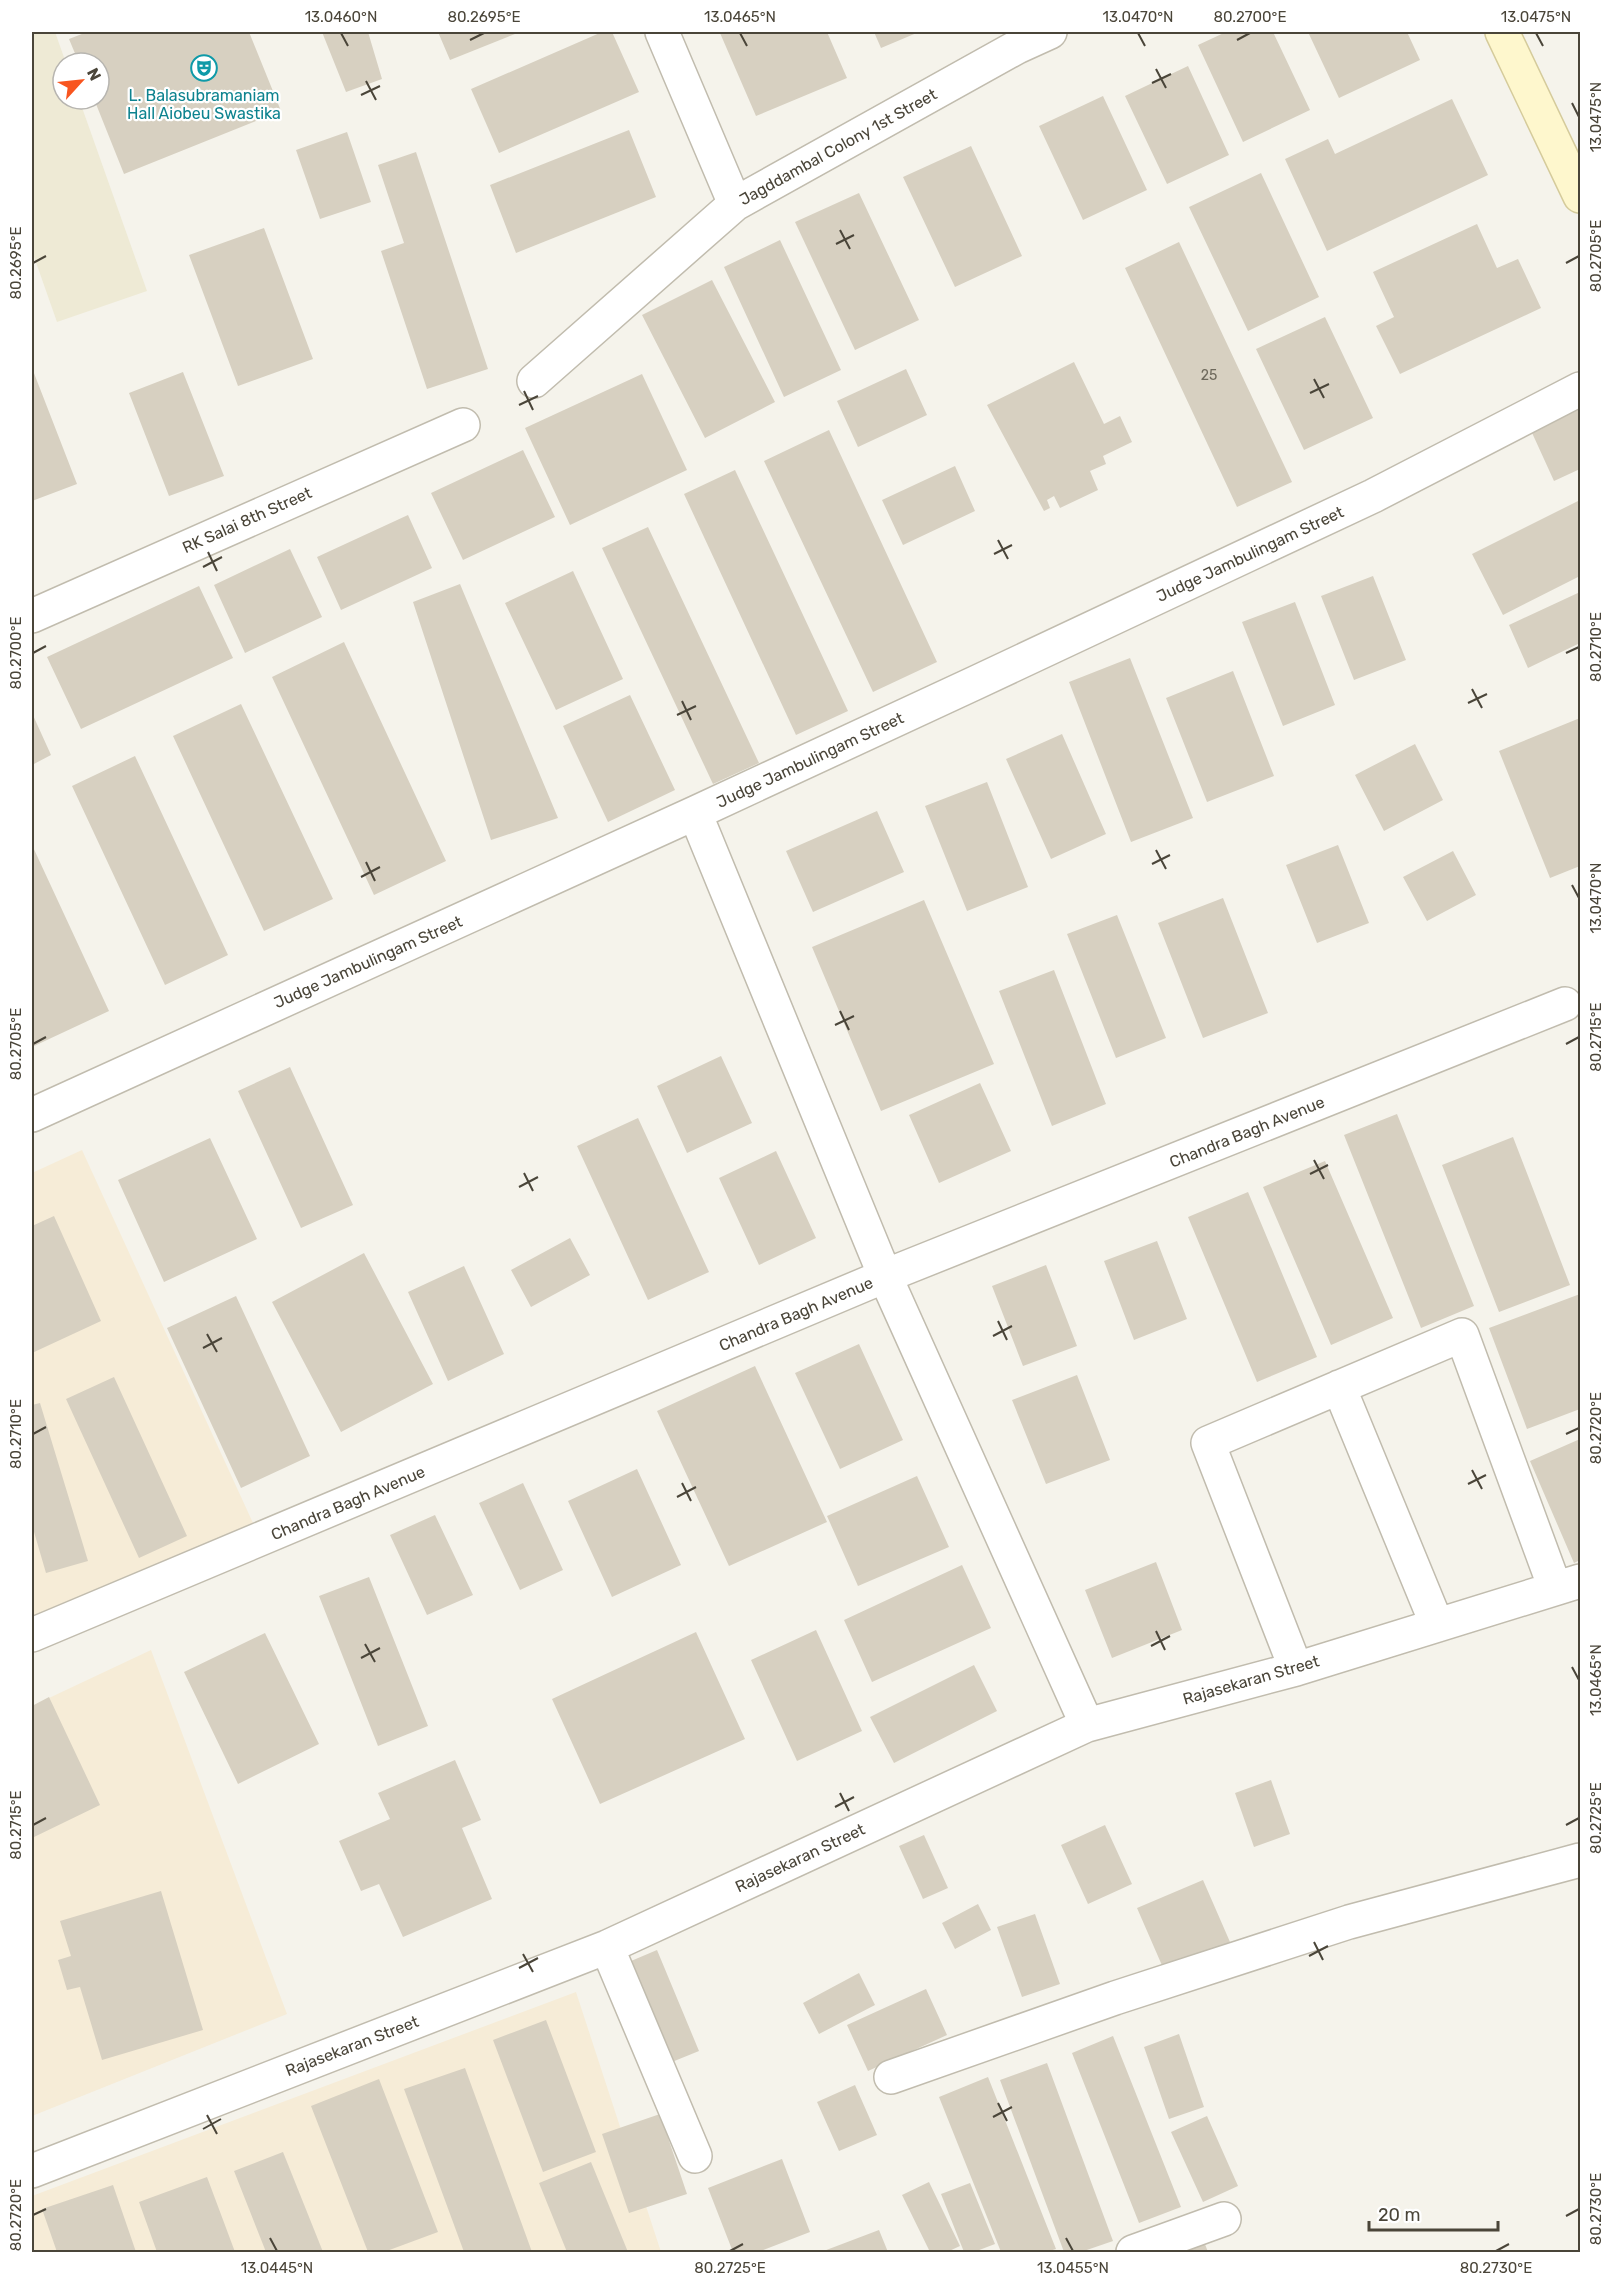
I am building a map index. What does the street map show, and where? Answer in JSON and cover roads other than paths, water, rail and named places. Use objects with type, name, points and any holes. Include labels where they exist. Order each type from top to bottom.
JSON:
[{"type":"street","points":[[662,32],[735,204]]},
{"type":"street","name":"Jagddambal Colony 1st Street","points":[[534,381],[735,204],[1017,46],[1048,32]]},
{"type":"street","points":[[1502,32],[1581,196]]},
{"type":"street","name":"Judge Jambulingam Street","points":[[32,1115],[695,813],[1373,496],[1581,389]]},
{"type":"street","name":"RK Salai 8th Street","points":[[32,616],[463,425]]},
{"type":"street","points":[[695,813],[885,1276],[1087,1725]]},
{"type":"street","name":"Chandra Bagh Avenue","points":[[32,1635],[885,1276],[1565,1004]]},
{"type":"street","points":[[1296,1669],[1208,1443],[1462,1335],[1568,1585]]},
{"type":"street","points":[[1339,1388],[1437,1625]]},
{"type":"street","name":"Rajasekaran Street","points":[[32,2171],[607,1947],[1087,1725],[1296,1669],[1568,1585]]},
{"type":"street","points":[[891,2077],[1115,1998],[1349,1922],[1581,1860]]},
{"type":"street","points":[[607,1947],[695,2156]]},
{"type":"street","points":[[1133,2253],[1224,2219]]},
{"type":"place","name":"L. Balasubramaniam Hall Aiobeu Swastika","points":[[204,68]]}]
